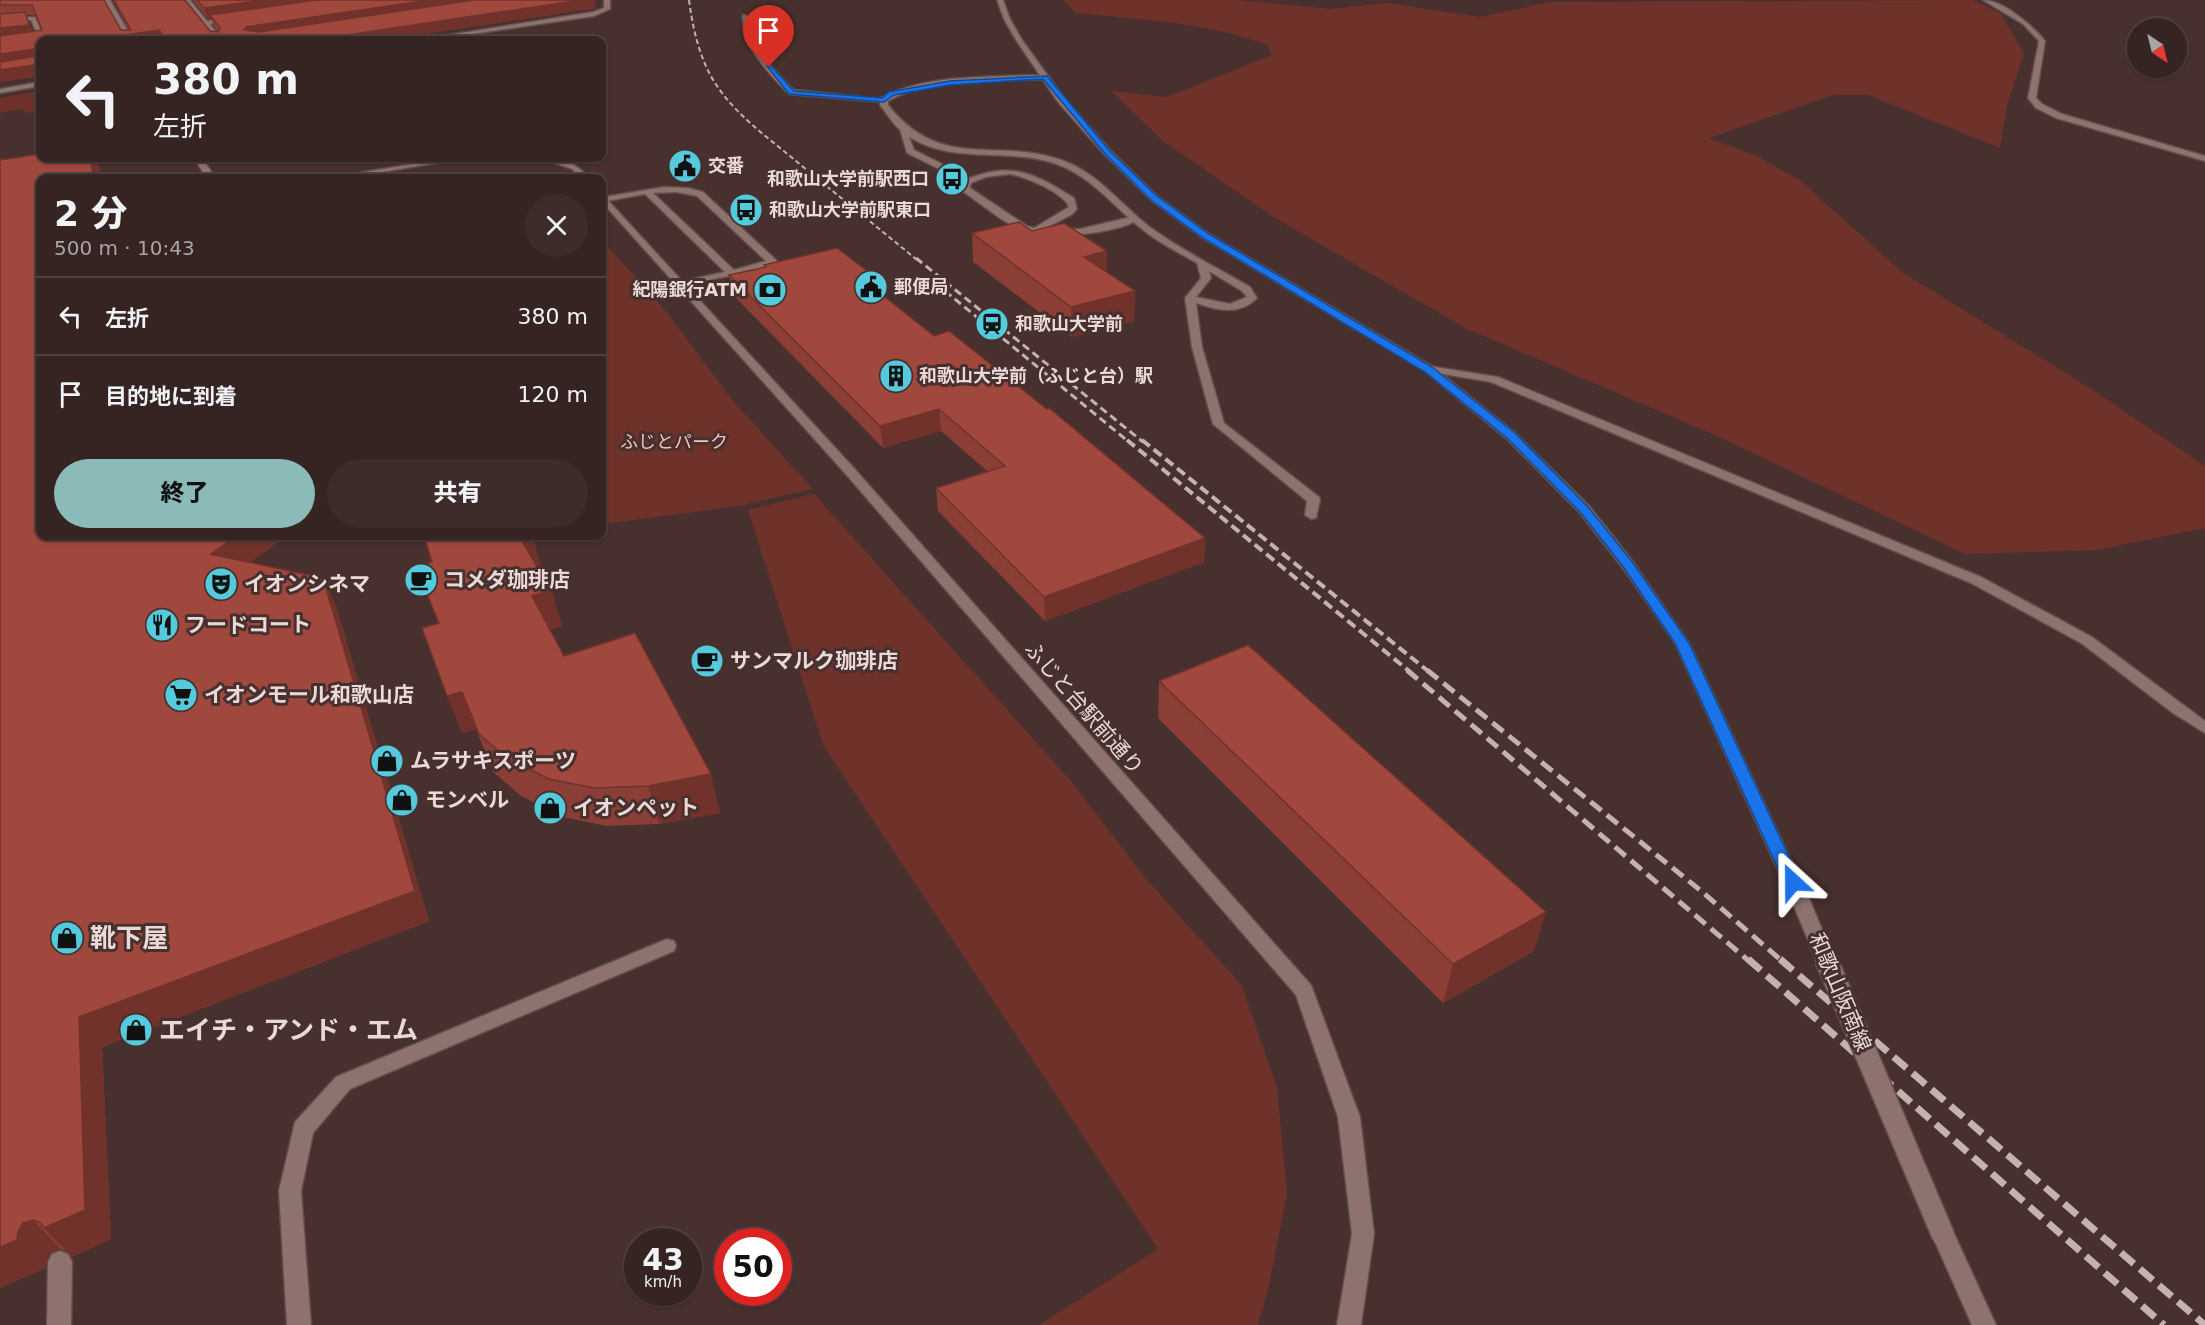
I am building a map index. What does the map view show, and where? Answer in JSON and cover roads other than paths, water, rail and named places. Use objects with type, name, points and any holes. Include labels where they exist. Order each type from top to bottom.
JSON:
[{"type":"street","points":[[107,0],[128,36]]},
{"type":"street","points":[[189,0],[216,36]]},
{"type":"street","points":[[448,36],[594,14],[607,9],[607,0]]},
{"type":"street","name":"和歌山阪南線","points":[[1000,0],[1007,19],[1044,77],[1107,152],[1154,198],[1206,236],[1429,369],[1511,436],[1585,510],[1628,566],[1682,643],[1801,901],[1943,1235],[1984,1325]]},
{"type":"street","points":[[1986,0],[2025,23],[2042,40],[2032,98],[2039,106],[2059,116],[2205,159]]},
{"type":"street","points":[[745,16],[747,31],[754,50],[792,92],[884,100],[892,93],[911,88],[1044,77]]},
{"type":"street","points":[[0,20],[33,18],[41,36]]},
{"type":"street","points":[[205,23],[241,18]]},
{"type":"street","points":[[31,40],[36,40]]},
{"type":"street","points":[[0,91],[36,85]]},
{"type":"street","points":[[884,100],[891,117],[918,139],[946,148],[1037,156],[1076,168],[1148,230],[1246,289],[1252,298],[1248,303],[1227,307],[1215,306],[1190,298]]},
{"type":"street","points":[[902,128],[910,151],[969,181]]},
{"type":"street","points":[[359,174],[435,162]]},
{"type":"street","points":[[558,162],[575,167],[581,174]]},
{"type":"street","points":[[1034,231],[1068,213],[1074,207],[1071,200],[1028,174],[996,172],[981,175],[969,181],[965,189],[1024,228],[1034,231],[1054,233],[1085,231],[1135,219]]},
{"type":"street","points":[[606,199],[667,189],[686,189],[700,194],[772,261],[765,266],[682,284]]},
{"type":"street","points":[[647,192],[732,273]]},
{"type":"street","name":"ふじと台駅前通り","points":[[606,202],[855,478],[1304,991],[1349,1117],[1363,1234],[1348,1325]]},
{"type":"street","points":[[1201,262],[1206,278],[1190,298],[1197,347],[1219,424],[1314,500],[1311,515]]},
{"type":"street","points":[[1429,369],[1494,380],[1976,580],[2044,615],[2101,650],[2173,708],[2205,728]]},
{"type":"street","points":[[299,1325],[290,1191],[303,1129],[342,1083],[667,946]]},
{"type":"street","points":[[59,1325],[60,1262]]},
{"type":"railway","points":[[689,0],[695,34],[706,66],[717,86],[733,106],[760,132],[917,260]]},
{"type":"railway","points":[[916,258],[1143,442]]},
{"type":"railway","points":[[945,291],[1129,442]]},
{"type":"railway","points":[[1127,440],[1409,671]]},
{"type":"railway","points":[[1142,440],[1428,671]]},
{"type":"railway","points":[[1407,670],[1749,961]]},
{"type":"railway","points":[[1427,670],[1700,890],[1782,961]]},
{"type":"railway","points":[[1748,959],[2164,1325]]},
{"type":"railway","points":[[1780,959],[2205,1325]]},
{"type":"place","name":"交番","points":[[685,166]]},
{"type":"place","name":"和歌山大学前駅西口","points":[[952,179]]},
{"type":"place","name":"和歌山大学前駅東口","points":[[746,210]]},
{"type":"place","name":"郵便局","points":[[871,287]]},
{"type":"place","name":"紀陽銀行ATM","points":[[770,290]]},
{"type":"place","name":"和歌山大学前","points":[[992,324]]},
{"type":"place","name":"和歌山大学前（ふじと台）駅","points":[[896,376]]},
{"type":"place","name":"コメダ珈琲店","points":[[421,580]]},
{"type":"place","name":"イオンシネマ","points":[[221,584]]},
{"type":"place","name":"フードコート","points":[[162,625]]},
{"type":"place","name":"サンマルク珈琲店","points":[[707,661]]},
{"type":"place","name":"イオンモール和歌山店","points":[[181,695]]},
{"type":"place","name":"ムラサキスポーツ","points":[[387,761]]},
{"type":"place","name":"モンベル","points":[[402,800]]},
{"type":"place","name":"イオンペット","points":[[550,808]]},
{"type":"place","name":"靴下屋","points":[[67,938]]},
{"type":"place","name":"エイチ・アンド・エム","points":[[136,1030]]},
{"type":"park label","name":"ふじとパーク","points":[[674,442]]}]
